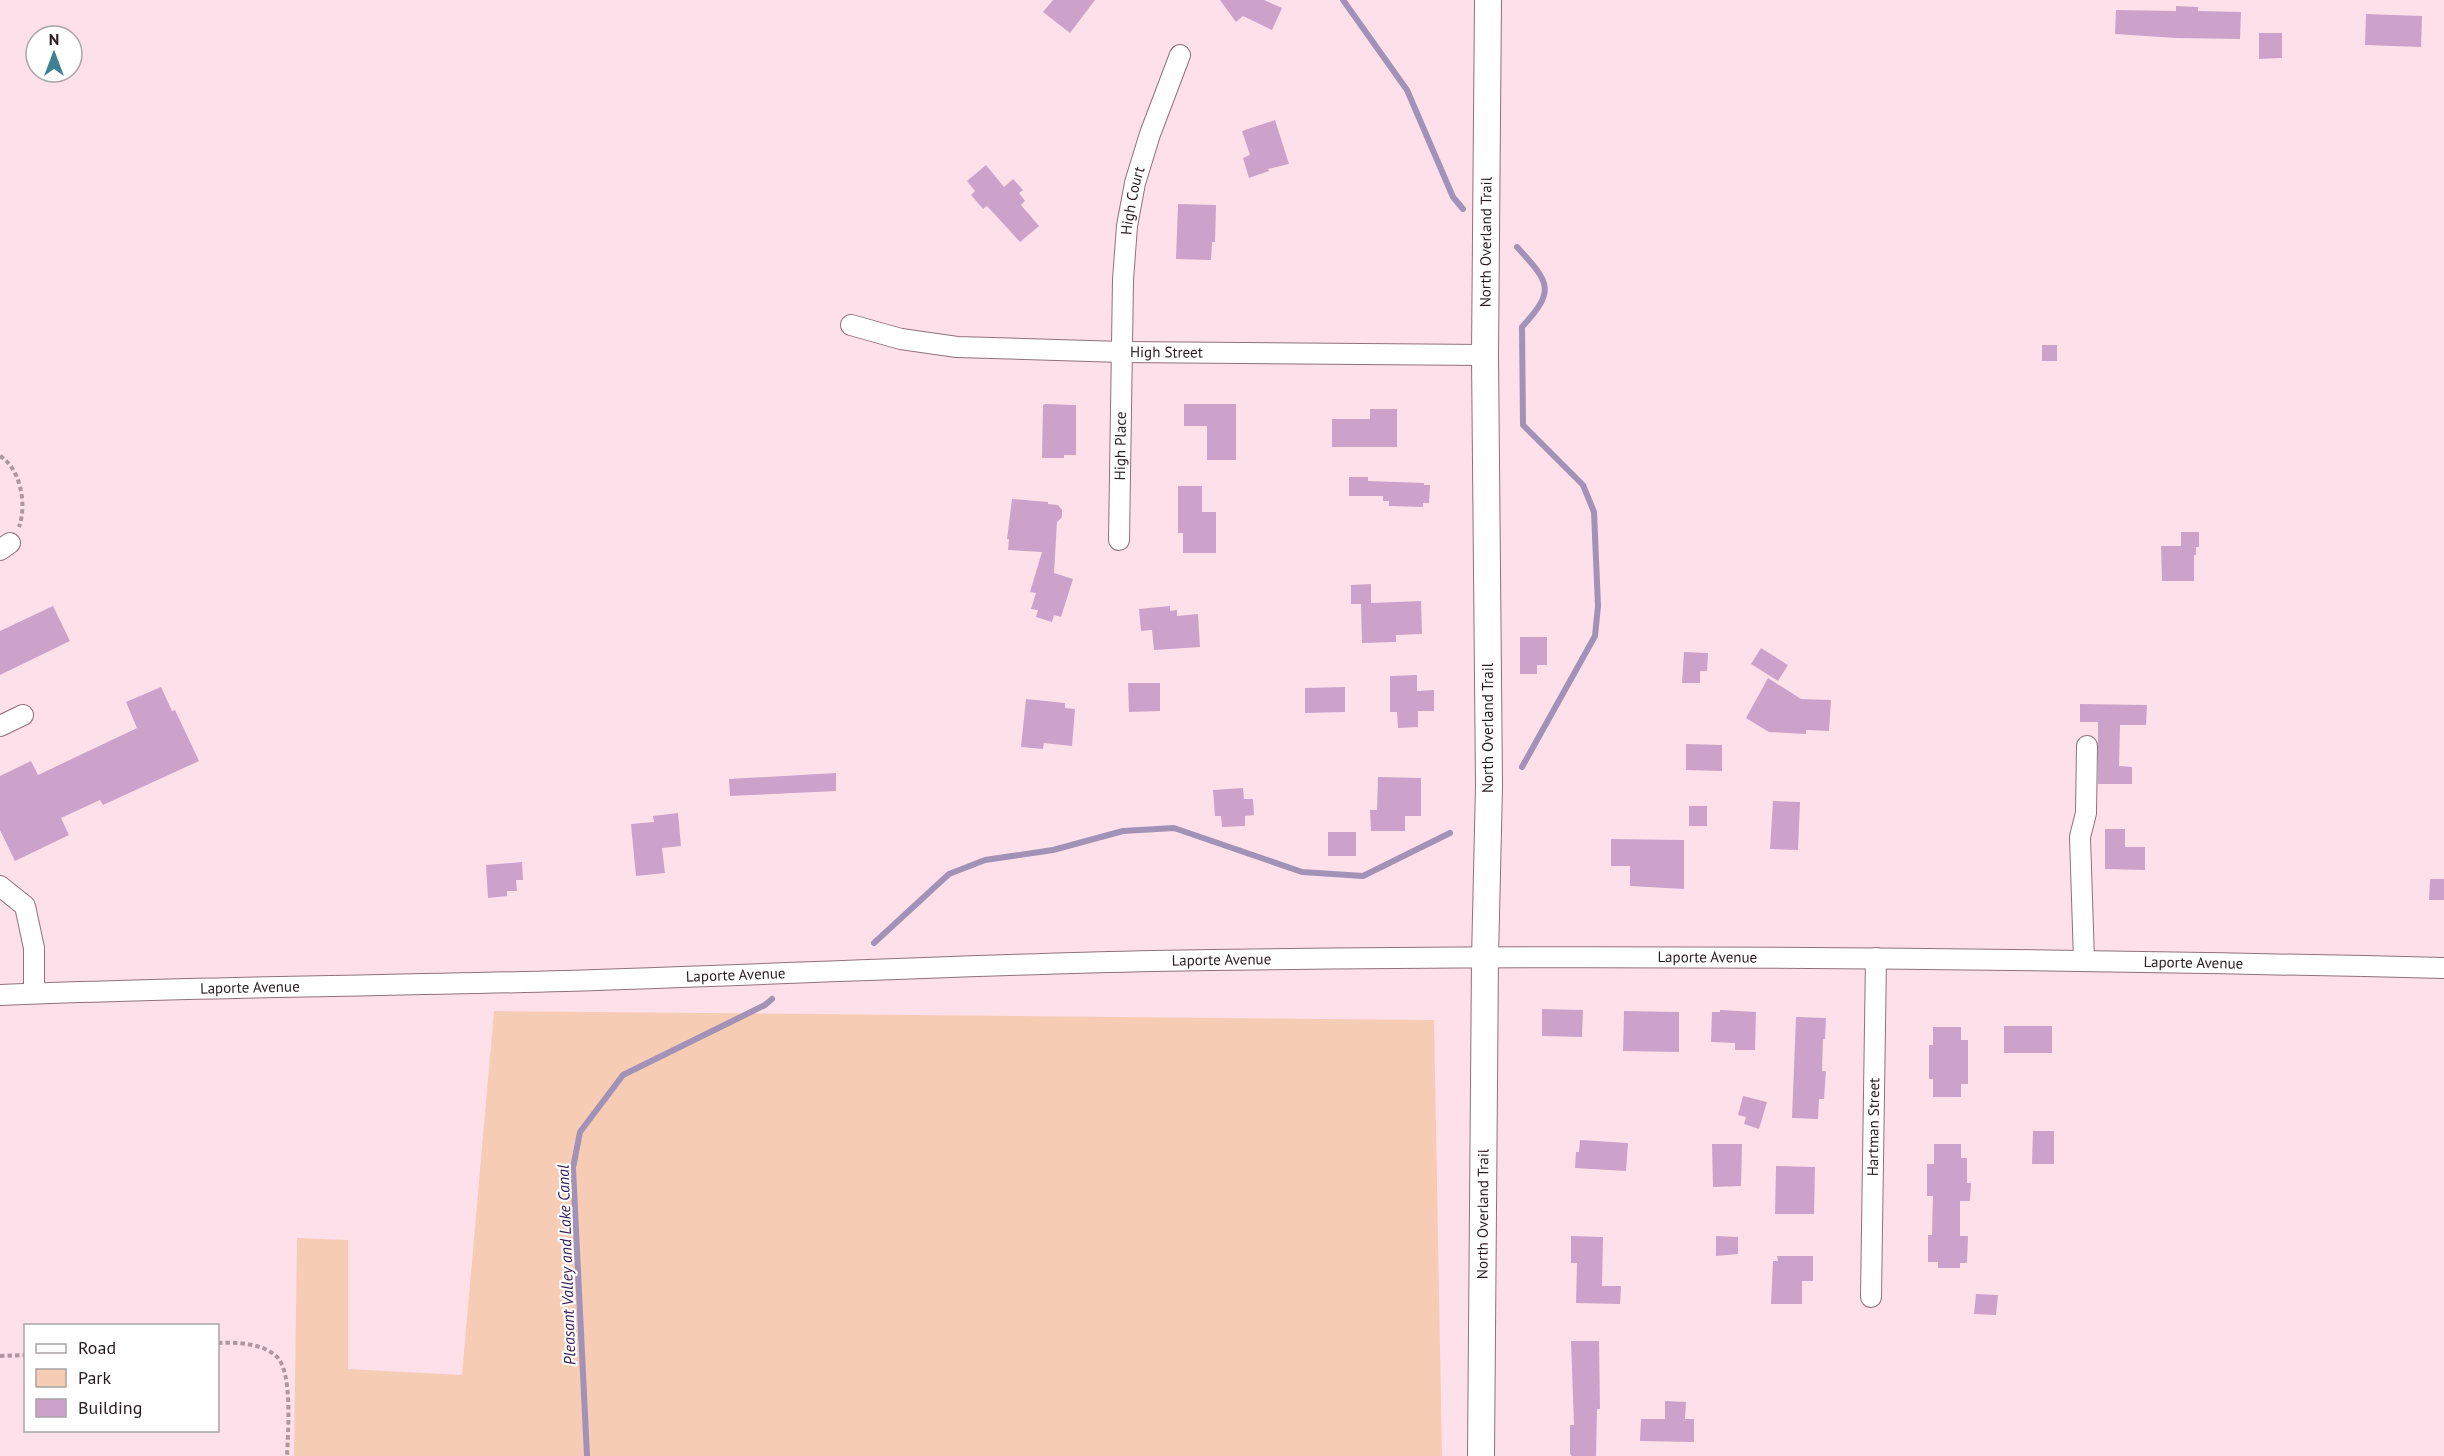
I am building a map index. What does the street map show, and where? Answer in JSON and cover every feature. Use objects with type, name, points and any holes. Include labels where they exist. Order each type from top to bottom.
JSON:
[{"type":"main road","name":"North Overland Trail","points":[[1481,1456],[1489,758],[1485,355],[1488,0]]},
{"type":"street","name":"High Court","points":[[1122,352],[1127,226],[1135,183],[1150,134],[1180,55]]},
{"type":"street","name":"High Street","points":[[851,325],[902,339],[957,347],[1122,352],[1485,355]]},
{"type":"street","name":"High Place","points":[[1119,540],[1122,352]]},
{"type":"street","points":[[0,726],[23,715]]},
{"type":"street","points":[[2084,960],[2080,837],[2086,813],[2087,746]]},
{"type":"street","points":[[0,886],[25,906],[33,948],[34,993]]},
{"type":"street","name":"Laporte Avenue","points":[[0,995],[398,983],[572,981],[1153,961],[1876,958],[2444,968]]},
{"type":"street","name":"Hartman Street","points":[[1871,1297],[1876,958]]},
{"type":"path","points":[[0,456],[6,460],[17,477],[22,500],[22,520],[5,547]]},
{"type":"path","points":[[219,1343],[262,1347],[278,1357],[288,1384],[287,1456]]},
{"type":"path","points":[[0,1356],[24,1355]]},
{"type":"green space","points":[[494,1011],[1434,1020],[1442,1456],[294,1456],[297,1238],[348,1240],[348,1369],[462,1375]]},
{"type":"building","points":[[1053,0],[1095,0],[1070,33],[1043,12]]},
{"type":"building","points":[[1220,0],[1264,0],[1282,8],[1272,30],[1243,16],[1236,22]]},
{"type":"building","points":[[2176,6],[2198,7],[2198,11],[2241,12],[2240,39],[2115,34],[2116,10],[2176,11]]},
{"type":"building","points":[[2366,14],[2422,16],[2421,47],[2365,45]]},
{"type":"building","points":[[2259,33],[2282,33],[2282,58],[2259,59]]},
{"type":"building","points":[[1275,120],[1289,164],[1268,169],[1269,171],[1249,178],[1243,158],[1250,155],[1242,131]]},
{"type":"building","points":[[986,165],[1004,187],[1013,179],[1023,190],[1019,193],[1025,201],[1021,205],[1039,226],[1020,242],[987,206],[983,209],[971,195],[975,191],[967,181]]},
{"type":"building","points":[[1178,204],[1216,205],[1215,242],[1212,242],[1211,260],[1176,259]]},
{"type":"building","points":[[2042,345],[2057,345],[2057,361],[2042,361]]},
{"type":"building","points":[[1184,404],[1236,404],[1236,460],[1207,460],[1207,426],[1184,426]]},
{"type":"building","points":[[1043,405],[1076,405],[1076,455],[1064,455],[1064,458],[1042,458]]},
{"type":"building","points":[[1370,409],[1397,409],[1397,447],[1332,447],[1332,419],[1370,419]]},
{"type":"building","points":[[1349,477],[1368,477],[1368,481],[1424,483],[1424,485],[1430,485],[1429,503],[1423,503],[1423,507],[1389,506],[1389,501],[1383,501],[1383,496],[1349,496]]},
{"type":"building","points":[[1178,486],[1202,486],[1202,512],[1216,512],[1216,553],[1183,553],[1183,533],[1178,533]]},
{"type":"building","points":[[1012,499],[1048,502],[1048,504],[1058,505],[1062,510],[1062,517],[1057,522],[1054,573],[1073,579],[1061,617],[1054,615],[1052,622],[1036,617],[1038,610],[1031,609],[1036,593],[1030,592],[1042,552],[1008,550],[1009,539],[1007,539]]},
{"type":"building","points":[[2181,532],[2199,532],[2199,547],[2196,547],[2196,555],[2194,555],[2194,581],[2162,581],[2161,546],[2181,546]]},
{"type":"building","points":[[1371,584],[1371,603],[1421,601],[1422,634],[1396,635],[1396,642],[1362,643],[1361,604],[1351,604],[1351,585]]},
{"type":"building","points":[[53,606],[70,641],[0,675],[0,631]]},
{"type":"building","points":[[1170,606],[1170,611],[1177,610],[1177,616],[1198,614],[1200,647],[1154,650],[1152,630],[1141,631],[1139,609]]},
{"type":"building","points":[[1520,637],[1547,637],[1547,665],[1537,665],[1537,674],[1520,674]]},
{"type":"building","points":[[1761,648],[1788,665],[1778,681],[1751,664]]},
{"type":"building","points":[[1684,652],[1708,653],[1707,671],[1700,671],[1700,683],[1682,683]]},
{"type":"building","points":[[1417,675],[1417,691],[1434,690],[1434,711],[1418,711],[1418,727],[1398,728],[1397,712],[1390,712],[1390,676]]},
{"type":"building","points":[[1768,678],[1801,699],[1831,700],[1829,731],[1806,730],[1806,734],[1769,732],[1746,718]]},
{"type":"building","points":[[1128,683],[1160,683],[1160,711],[1129,712]]},
{"type":"building","points":[[161,687],[172,711],[175,710],[199,761],[103,805],[100,800],[61,818],[69,835],[15,861],[0,830],[0,776],[31,761],[38,775],[137,728],[126,702]]},
{"type":"building","points":[[1345,687],[1345,712],[1305,713],[1305,688]]},
{"type":"building","points":[[1026,699],[1065,703],[1065,708],[1075,709],[1072,746],[1044,743],[1043,749],[1021,747]]},
{"type":"building","points":[[2080,704],[2147,705],[2146,725],[2120,725],[2119,766],[2132,767],[2132,784],[2098,784],[2098,722],[2080,722]]},
{"type":"building","points":[[1686,744],[1722,745],[1722,771],[1686,770]]},
{"type":"building","points":[[836,773],[836,791],[730,796],[729,779]]},
{"type":"building","points":[[1378,777],[1421,778],[1421,816],[1405,816],[1405,831],[1371,831],[1370,810],[1377,810]]},
{"type":"building","points":[[1243,788],[1244,799],[1253,799],[1254,815],[1245,816],[1245,826],[1222,827],[1221,816],[1215,816],[1213,790]]},
{"type":"building","points":[[1773,801],[1800,802],[1798,850],[1770,849]]},
{"type":"building","points":[[1689,806],[1707,806],[1707,826],[1689,826]]},
{"type":"building","points":[[678,813],[681,846],[662,848],[665,873],[636,876],[631,824],[654,822],[653,816]]},
{"type":"building","points":[[2105,829],[2125,829],[2125,847],[2145,847],[2145,870],[2105,869]]},
{"type":"building","points":[[1328,832],[1356,832],[1356,856],[1328,856]]},
{"type":"building","points":[[1611,839],[1684,840],[1684,889],[1630,886],[1630,866],[1611,866]]},
{"type":"building","points":[[522,862],[523,880],[516,880],[517,891],[507,891],[507,896],[488,898],[486,865]]},
{"type":"building","points":[[2430,879],[2444,879],[2444,900],[2429,900]]},
{"type":"building","points":[[1542,1009],[1583,1010],[1582,1037],[1542,1036]]},
{"type":"building","points":[[1720,1010],[1756,1012],[1755,1050],[1735,1050],[1735,1043],[1711,1042],[1712,1012],[1720,1012]]},
{"type":"building","points":[[1624,1011],[1679,1012],[1679,1052],[1623,1051]]},
{"type":"building","points":[[1796,1017],[1826,1018],[1822,1071],[1826,1071],[1824,1099],[1819,1099],[1818,1119],[1792,1118]]},
{"type":"building","points":[[2004,1026],[2052,1026],[2052,1053],[2004,1053]]},
{"type":"building","points":[[1933,1027],[1961,1027],[1961,1040],[1968,1040],[1968,1084],[1961,1084],[1961,1097],[1933,1097],[1933,1079],[1929,1079],[1929,1045],[1933,1045]]},
{"type":"building","points":[[1743,1096],[1767,1102],[1759,1129],[1744,1124],[1746,1117],[1738,1115]]},
{"type":"building","points":[[2033,1131],[2054,1131],[2054,1164],[2032,1164]]},
{"type":"building","points":[[1580,1140],[1628,1143],[1626,1171],[1575,1168],[1576,1152],[1579,1152]]},
{"type":"building","points":[[1712,1144],[1742,1144],[1741,1186],[1713,1187]]},
{"type":"building","points":[[1934,1144],[1961,1144],[1961,1158],[1967,1158],[1967,1183],[1971,1183],[1970,1201],[1960,1201],[1960,1236],[1968,1236],[1967,1263],[1960,1263],[1960,1268],[1938,1268],[1938,1262],[1928,1262],[1928,1235],[1932,1235],[1933,1196],[1927,1196],[1927,1164],[1934,1164]]},
{"type":"building","points":[[1776,1166],[1815,1167],[1814,1214],[1775,1214]]},
{"type":"building","points":[[1571,1236],[1603,1237],[1602,1286],[1621,1286],[1620,1304],[1576,1303],[1577,1263],[1571,1263]]},
{"type":"building","points":[[1716,1236],[1738,1237],[1738,1254],[1716,1256]]},
{"type":"building","points":[[1777,1256],[1813,1256],[1813,1281],[1802,1281],[1802,1304],[1771,1304],[1773,1261],[1778,1261]]},
{"type":"building","points":[[1976,1294],[1998,1295],[1996,1315],[1974,1314]]},
{"type":"building","points":[[1571,1341],[1599,1341],[1600,1409],[1597,1409],[1596,1456],[1572,1456],[1570,1454],[1570,1425],[1574,1425]]},
{"type":"building","points":[[1665,1401],[1686,1402],[1685,1419],[1694,1419],[1694,1442],[1640,1441],[1641,1419],[1665,1419]]},
{"type":"waterway","name":"Pleasant Valley and Lake Canal","points":[[1343,0],[1407,90],[1453,197],[1463,209]]},
{"type":"waterway","name":"Pleasant Valley and Lake Canal","points":[[1517,247],[1536,269],[1545,287],[1540,304],[1522,327],[1523,425],[1583,485],[1594,512],[1598,606],[1595,636],[1522,767]]},
{"type":"waterway","name":"Pleasant Valley and Lake Canal","points":[[874,943],[949,874],[985,860],[1053,850],[1123,831],[1174,828],[1302,872],[1363,876],[1450,833]]},
{"type":"waterway","name":"Pleasant Valley and Lake Canal","points":[[587,1456],[573,1168],[580,1132],[623,1075],[765,1005],[772,999]]}]
